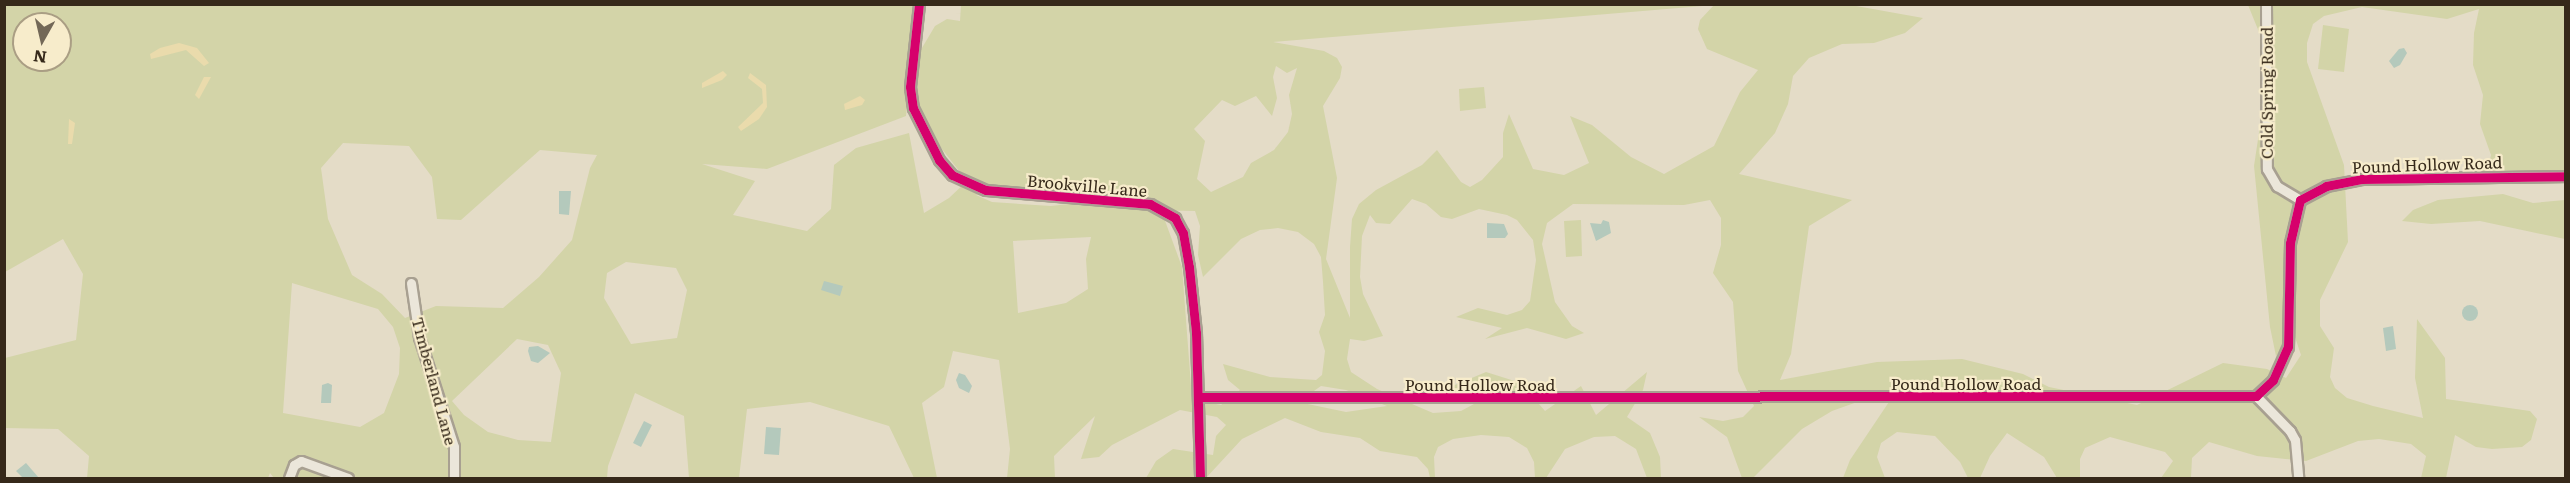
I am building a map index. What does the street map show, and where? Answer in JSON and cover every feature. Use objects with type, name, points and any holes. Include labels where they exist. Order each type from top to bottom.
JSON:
[{"type":"street","name":"Brookville Lane","points":[[919,4],[910,87],[913,108],[934,151],[952,175],[967,184],[995,191],[1150,204],[1175,218],[1183,233],[1189,267],[1198,397],[1200,478]]},
{"type":"street","name":"Cold Spring Road","points":[[2266,4],[2267,169],[2277,186],[2301,200]]},
{"type":"street","name":"Pound Hollow Road","points":[[2301,200],[2326,186],[2361,179],[2565,177]]},
{"type":"street","points":[[2298,478],[2295,440],[2256,396],[2273,380],[2288,347],[2290,243],[2301,200]]},
{"type":"street","name":"Timberland Lane","points":[[411,283],[419,337],[454,447],[454,478]]},
{"type":"street","name":"Pound Hollow Road","points":[[1198,397],[2256,396]]},
{"type":"street","points":[[289,478],[297,461],[348,478]]},
{"type":"green space","points":[[1845,4],[1923,18],[1905,33],[1874,43],[1842,44],[1809,58],[1793,76],[1788,104],[1775,133],[1739,174],[1852,200],[1809,226],[1791,354],[1780,380],[1877,362],[1962,359],[2023,374],[2049,387],[2137,405],[2223,363],[2267,369],[2286,378],[2301,355],[2294,334],[2276,356],[2270,327],[2254,166],[2270,59],[2248,5],[2565,5],[2565,182],[2473,173],[2489,163],[2491,155],[2480,124],[2483,95],[2473,65],[2474,33],[2479,9],[2447,19],[2362,7],[2324,16],[2313,24],[2307,43],[2307,62],[2344,165],[2348,242],[2320,300],[2320,326],[2334,348],[2330,377],[2335,388],[2347,398],[2423,418],[2415,378],[2417,319],[2445,358],[2446,399],[2530,411],[2537,419],[2531,440],[2522,447],[2492,449],[2476,447],[2455,435],[2446,478],[2421,478],[2426,456],[2411,444],[2379,439],[2358,441],[2306,461],[2257,456],[2209,442],[2192,458],[2191,478],[2161,478],[2173,461],[2165,452],[2110,437],[2085,448],[2080,459],[2080,478],[2057,478],[2044,457],[2007,433],[1990,456],[1980,478],[1968,478],[1960,462],[1935,436],[1897,432],[1881,443],[1877,457],[1885,478],[1843,478],[1850,460],[1899,387],[1832,411],[1802,429],[1753,478],[1742,478],[1727,437],[1699,417],[1723,421],[1743,417],[1754,406],[1738,371],[1733,302],[1713,273],[1721,245],[1721,218],[1710,200],[1684,205],[1573,204],[1547,223],[1542,244],[1555,302],[1572,326],[1584,333],[1566,339],[1527,328],[1485,339],[1502,328],[1456,317],[1478,308],[1507,315],[1522,310],[1530,301],[1536,260],[1533,240],[1517,220],[1507,215],[1479,209],[1452,219],[1441,217],[1426,204],[1412,199],[1390,224],[1376,223],[1370,215],[1362,236],[1360,277],[1363,294],[1383,336],[1364,341],[1350,339],[1347,359],[1351,372],[1377,389],[1433,413],[1461,411],[1474,404],[1443,390],[1486,372],[1521,383],[1545,411],[1581,386],[1596,415],[1647,372],[1643,390],[1627,417],[1650,433],[1660,457],[1661,478],[1647,478],[1636,449],[1615,436],[1594,437],[1565,449],[1546,478],[1535,478],[1534,462],[1527,448],[1509,437],[1481,435],[1453,439],[1438,447],[1434,457],[1435,478],[1430,478],[1428,469],[1417,457],[1380,451],[1360,438],[1321,432],[1285,418],[1242,439],[1206,478],[1146,478],[1156,461],[1173,449],[1213,455],[1216,436],[1226,425],[1217,417],[1180,410],[1112,445],[1099,457],[1081,459],[1095,416],[1054,456],[1055,478],[1007,478],[1010,449],[999,360],[953,351],[944,387],[922,403],[937,478],[914,478],[889,426],[810,402],[747,409],[739,478],[689,478],[684,416],[635,393],[608,466],[607,478],[274,478],[270,473],[268,478],[87,478],[89,456],[58,429],[5,428],[5,358],[76,340],[83,274],[63,239],[5,272],[5,5],[917,5],[906,116],[767,169],[702,164],[755,181],[733,215],[807,231],[831,209],[834,165],[856,148],[909,133],[924,213],[949,198],[967,181],[924,126],[919,109],[916,58],[935,26],[947,19],[960,21],[961,5]],"holes":[[[1714,5],[1700,20],[1698,29],[1707,49],[1758,70],[1740,92],[1714,146],[1664,174],[1631,157],[1592,125],[1570,116],[1589,163],[1564,175],[1533,169],[1509,114],[1503,133],[1503,157],[1482,180],[1470,187],[1461,182],[1437,150],[1422,165],[1376,190],[1359,204],[1352,219],[1350,318],[1326,259],[1337,178],[1323,106],[1340,78],[1342,67],[1337,58],[1324,51],[1273,42]],[[1276,66],[1287,73],[1297,68],[1289,95],[1292,114],[1288,132],[1274,150],[1251,163],[1243,177],[1211,192],[1197,179],[1205,141],[1194,129],[1222,100],[1235,106],[1256,96],[1272,116],[1277,98],[1273,77]],[[343,143],[409,146],[432,177],[437,219],[461,220],[540,150],[597,155],[590,168],[572,240],[539,277],[503,308],[436,306],[405,318],[382,294],[352,275],[328,219],[321,168]],[[1016,188],[1049,193],[1077,203],[1051,206],[992,202],[976,195]],[[1148,210],[1195,211],[1200,226],[1198,255],[1203,277],[1241,239],[1260,230],[1278,228],[1298,232],[1314,244],[1321,257],[1325,315],[1319,332],[1325,351],[1322,375],[1316,380],[1270,377],[1223,364],[1228,380],[1240,390],[1221,405],[1192,399],[1182,267],[1164,218]],[[1091,237],[1086,259],[1088,289],[1066,303],[1018,313],[1013,241]],[[626,262],[676,268],[687,290],[677,338],[631,344],[604,298],[607,273]],[[292,283],[378,309],[393,327],[400,348],[399,374],[384,413],[360,427],[283,413]],[[517,339],[548,345],[561,373],[551,442],[518,440],[488,432],[464,415],[452,401]],[[1321,386],[1346,390],[1387,406],[1346,412],[1298,402]]]},
{"type":"green space","points":[[2323,25],[2349,29],[2344,72],[2318,69]]},
{"type":"green space","points":[[1484,87],[1486,108],[1460,111],[1459,89]]},
{"type":"green space","points":[[2503,194],[2533,203],[2565,200],[2565,239],[2480,221],[2431,224],[2402,221],[2413,210],[2438,200]]},
{"type":"green space","points":[[1581,220],[1582,256],[1566,257],[1564,221]]},
{"type":"sand","points":[[179,43],[197,48],[209,63],[204,66],[186,50],[151,59],[150,54],[160,48]]},
{"type":"sand","points":[[723,71],[727,75],[722,80],[702,88],[702,83]]},
{"type":"sand","points":[[750,73],[766,85],[767,107],[759,119],[741,131],[738,127],[763,103],[762,89],[748,78]]},
{"type":"sand","points":[[204,77],[211,77],[199,99],[195,95]]},
{"type":"sand","points":[[860,96],[865,100],[862,105],[845,110],[844,104]]},
{"type":"sand","points":[[69,119],[75,123],[72,144],[68,144]]},
{"type":"shaded area","points":[[2404,48],[2407,53],[2400,65],[2394,68],[2389,61],[2399,49]]},
{"type":"shaded area","points":[[559,191],[571,191],[569,215],[559,214]]},
{"type":"shaded area","points":[[1603,220],[1609,222],[1611,233],[1596,241],[1590,223],[1601,224]]},
{"type":"shaded area","points":[[1487,223],[1504,224],[1508,234],[1505,238],[1487,238]]},
{"type":"shaded area","points":[[824,281],[843,286],[840,296],[821,290]]},
{"type":"shaded area","points":[[2470,305],[2478,313],[2470,321],[2462,313]]},
{"type":"shaded area","points":[[2393,326],[2396,349],[2386,351],[2383,328]]},
{"type":"shaded area","points":[[538,346],[550,353],[538,363],[531,361],[528,351],[529,347]]},
{"type":"shaded area","points":[[959,373],[965,375],[972,386],[969,393],[959,388],[956,380]]},
{"type":"shaded area","points":[[328,383],[332,385],[331,403],[321,403],[322,385]]},
{"type":"shaded area","points":[[644,421],[652,425],[641,447],[633,443]]},
{"type":"shaded area","points":[[766,427],[781,428],[779,455],[764,454]]},
{"type":"shaded area","points":[[26,463],[39,478],[23,478],[16,471]]},
{"type":"cycle path","points":[[919,4],[910,87],[913,108],[939,160],[952,175],[986,190],[1150,204],[1175,218],[1183,233],[1196,333],[1200,478]]},
{"type":"cycle path","points":[[1198,397],[2256,396],[2273,380],[2288,347],[2290,243],[2300,200],[2326,186],[2361,179],[2566,176]]}]
